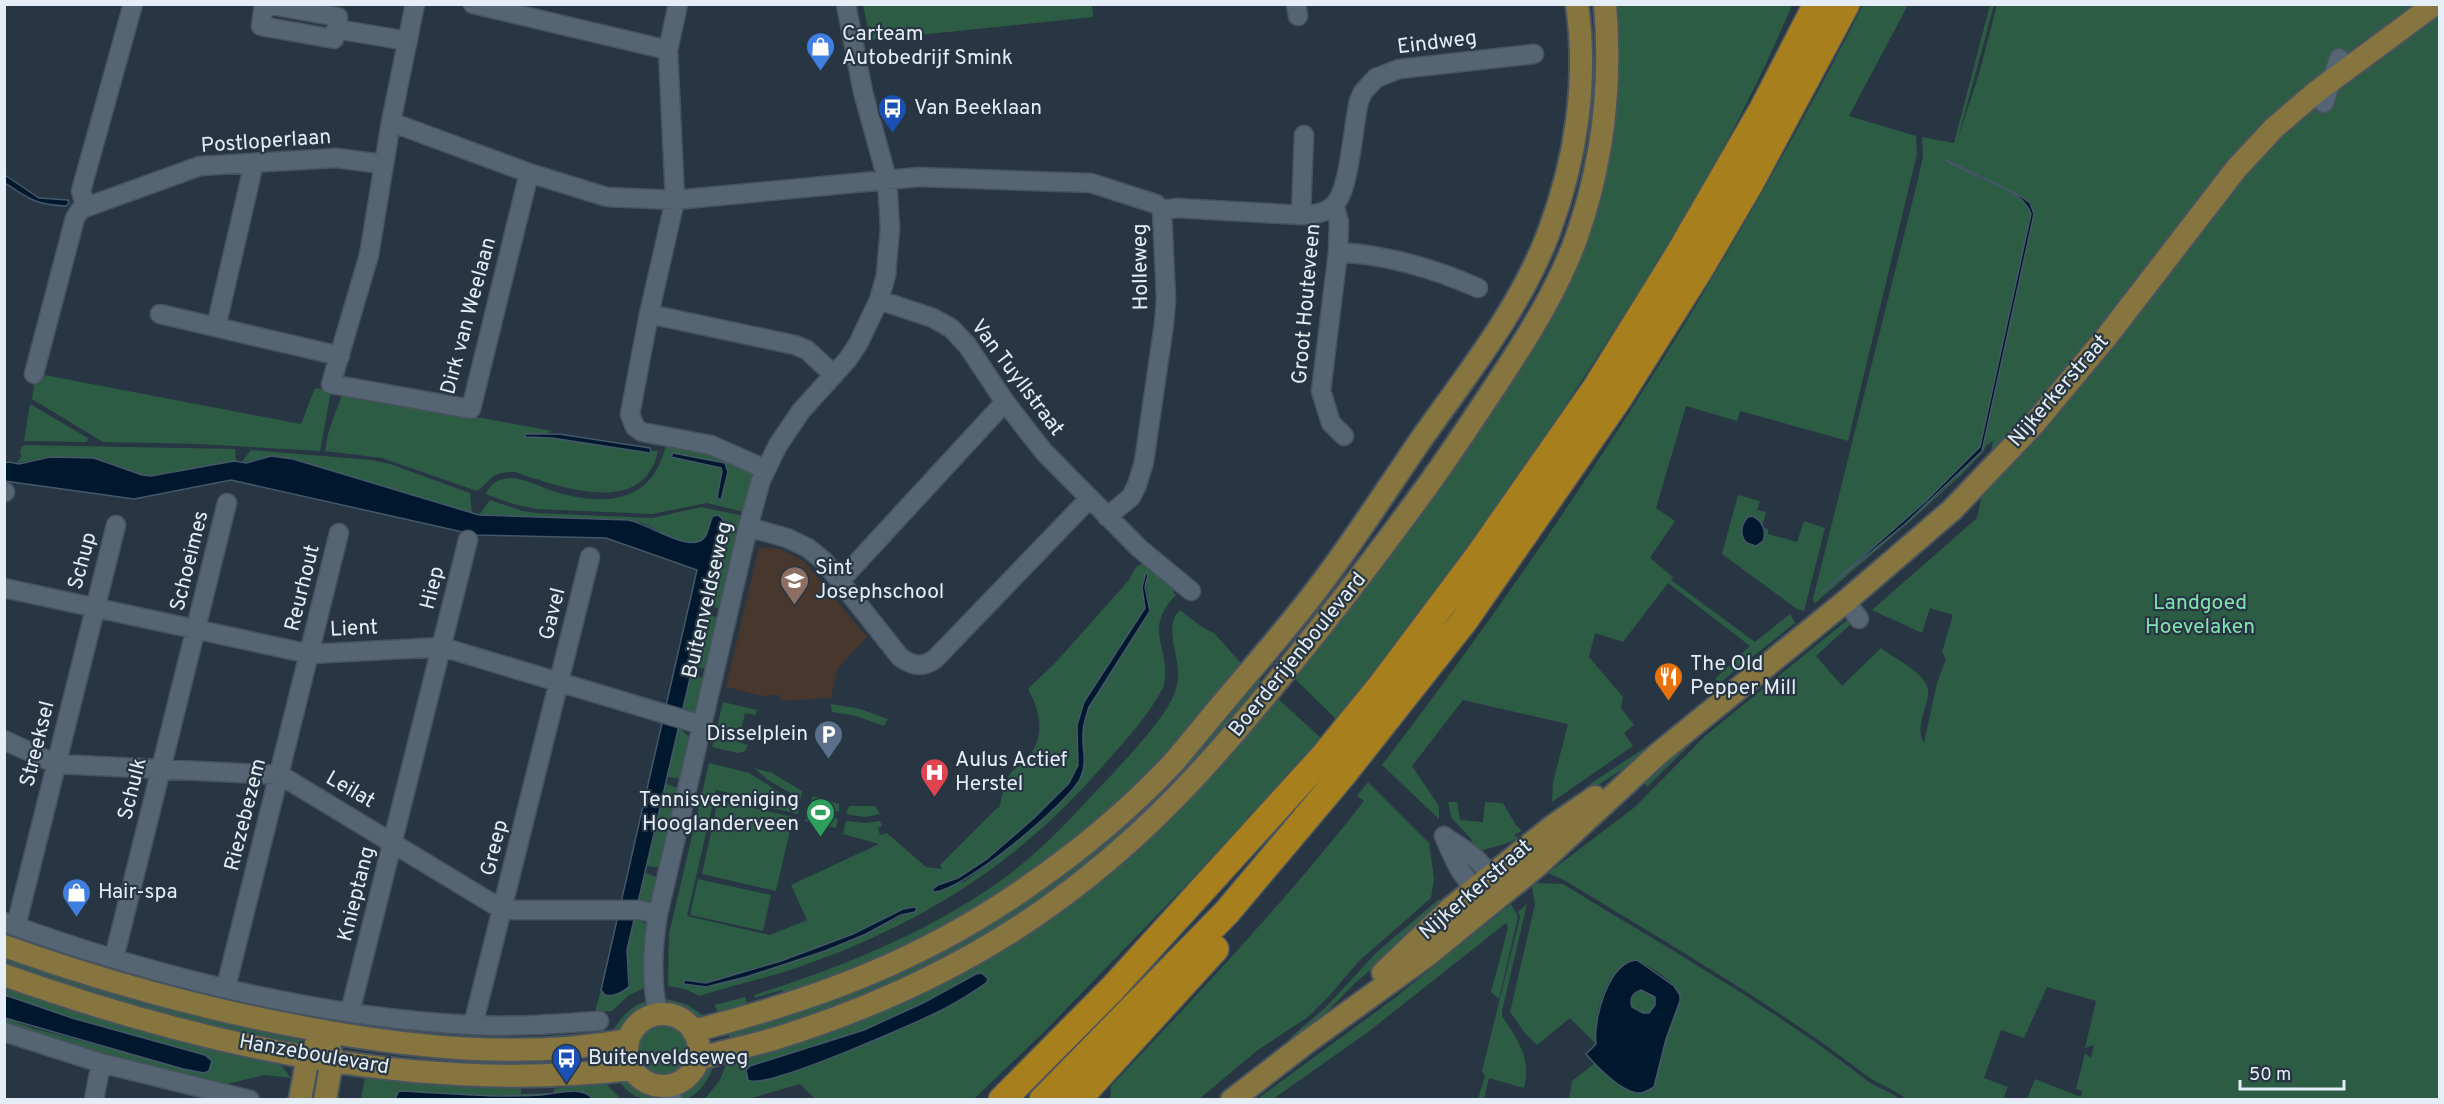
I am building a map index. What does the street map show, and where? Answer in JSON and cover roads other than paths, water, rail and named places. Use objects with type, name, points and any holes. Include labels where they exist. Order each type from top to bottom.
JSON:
[{"type":"highway","points":[[1802,35],[1807,4]]},
{"type":"highway","points":[[1002,1100],[1113,988],[1324,756],[1381,686],[1480,554],[1596,388],[1679,254],[1764,108],[1817,4]]},
{"type":"highway","points":[[1043,1100],[1227,912],[1399,705],[1505,564],[1618,399],[1743,195],[1845,4]]},
{"type":"highway","points":[[1077,1100],[1212,952],[1353,781],[1399,705]]},
{"type":"main road","name":"Boerderijenboulevard","points":[[693,1031],[765,1013],[844,986],[919,952],[991,912],[1057,866],[1118,817],[1173,762],[1321,585],[1508,316],[1534,267],[1562,196],[1574,141],[1580,85],[1581,46],[1577,4]]},
{"type":"main road","name":"Boerderijenboulevard","points":[[698,1059],[772,1039],[872,1004],[936,974],[1003,937],[1070,891],[1140,833],[1191,784],[1355,585],[1458,443],[1531,330],[1561,273],[1585,213],[1600,150],[1607,92],[1608,53],[1605,4]]},
{"type":"main road","name":"Nijkerkerstraat","points":[[1307,1042],[1483,882],[1553,826],[1658,754],[1853,610],[2034,424],[2108,334],[2235,169],[2294,109],[2435,4]]},
{"type":"main road","name":"Nijkerkerstraat","points":[[1232,1100],[1307,1042],[1429,954],[1538,865],[1658,754]]},
{"type":"main road","name":"Hanzeboulevard","points":[[4,946],[101,979],[199,1005],[326,1032],[415,1044],[485,1049],[581,1047],[628,1040]]},
{"type":"main road","name":"Hanzeboulevard","points":[[4,975],[99,1007],[173,1027],[308,1056],[412,1072],[469,1076],[538,1076],[632,1069]]},
{"type":"main road","points":[[658,1014],[673,1016],[682,1020],[693,1031],[698,1041],[698,1059],[689,1074],[671,1092],[646,1082],[632,1069],[627,1050],[628,1040],[639,1023],[658,1014]]},
{"type":"main road","points":[[300,1100],[308,1056],[326,1032]]},
{"type":"main road","points":[[325,1100],[332,1060],[326,1032]]},
{"type":"street","points":[[34,374],[75,218],[81,209],[86,207],[81,191],[133,4]]},
{"type":"street","points":[[265,4],[261,26],[334,39],[336,29],[408,41]]},
{"type":"street","points":[[160,314],[340,356],[369,255],[383,164],[415,4]]},
{"type":"street","points":[[473,4],[668,50]]},
{"type":"street","points":[[678,4],[668,50],[675,200],[649,314],[630,414],[635,427],[642,432],[711,445],[765,470]]},
{"type":"street","points":[[846,4],[863,92],[887,179],[889,251],[879,300]]},
{"type":"street","name":"Eindweg","points":[[1334,205],[1345,182],[1359,101],[1368,85],[1376,78],[1399,69],[1534,54]]},
{"type":"street","points":[[2324,103],[2339,58]]},
{"type":"street","points":[[391,122],[530,173],[607,197],[675,200],[887,179]]},
{"type":"street","points":[[1300,215],[1304,135]]},
{"type":"street","name":"Postloperlaan","points":[[86,207],[100,204],[200,166],[336,158],[383,164]]},
{"type":"street","points":[[216,327],[254,163]]},
{"type":"street","name":"Dirk van Weelaan","points":[[340,356],[331,384],[471,410],[530,173]]},
{"type":"street","name":"Holleweg","points":[[887,179],[919,177],[1091,183],[1147,199],[1162,210],[1166,299],[1144,462],[1137,486],[1131,496],[1107,517]]},
{"type":"street","points":[[1162,210],[1178,208],[1300,215],[1320,213],[1334,205]]},
{"type":"street","name":"Groot Houteveen","points":[[1334,205],[1339,222],[1338,252],[1321,391],[1331,423],[1344,436]]},
{"type":"street","points":[[1338,252],[1397,260],[1442,273],[1478,288]]},
{"type":"street","name":"Buitenveldseweg","points":[[658,1014],[654,995],[653,945],[658,914],[748,527],[765,470],[788,429],[858,344],[879,300]]},
{"type":"street","name":"Van Tuyllstraat","points":[[879,300],[933,318],[951,328],[967,345],[1005,402],[1044,452],[1155,563],[1191,591]]},
{"type":"street","points":[[649,314],[795,345],[807,350],[834,375]]},
{"type":"street","points":[[840,581],[1005,402]]},
{"type":"street","points":[[748,527],[787,538],[808,548],[824,561],[900,657],[915,666],[936,659],[1090,498]]},
{"type":"street","name":"Schoeimes","points":[[196,630],[227,503]]},
{"type":"street","name":"Schup","points":[[94,607],[116,525]]},
{"type":"street","name":"Reurhout","points":[[310,654],[339,533]]},
{"type":"street","name":"Hiep","points":[[442,647],[468,540]]},
{"type":"street","name":"Gavel","points":[[560,682],[590,557]]},
{"type":"street","name":"Lient","points":[[4,588],[310,654],[442,647],[702,725]]},
{"type":"street","name":"Streeksel","points":[[10,924],[56,764],[94,607]]},
{"type":"street","name":"Schulk","points":[[114,958],[196,630]]},
{"type":"street","name":"Knieptang","points":[[350,1012],[442,647]]},
{"type":"street","name":"Riezebezem","points":[[226,987],[310,654]]},
{"type":"street","name":"Greep","points":[[473,1025],[560,682]]},
{"type":"street","name":"Leilat","points":[[4,740],[56,764],[280,775],[503,910]]},
{"type":"street","points":[[1483,882],[1496,898]]},
{"type":"street","points":[[503,910],[639,910],[658,914]]},
{"type":"street","points":[[10,924],[114,958],[226,987],[350,1012],[473,1025],[599,1021]]},
{"type":"street","points":[[4,1032],[101,1063],[250,1100]]},
{"type":"street","points":[[93,1100],[101,1063]]},
{"type":"water","points":[[1944,159],[1985,179],[1953,165]]},
{"type":"water","points":[[5,175],[39,198],[68,200],[69,203],[66,206],[33,200],[5,183]]},
{"type":"water","points":[[2007,190],[2030,203],[2034,214],[1982,451],[1905,524],[1820,594],[1926,501],[1980,447],[2031,214],[2017,196]]},
{"type":"water","points":[[525,434],[559,434],[650,448],[651,451],[650,453],[552,438],[525,437]]},
{"type":"water","points":[[673,453],[725,463],[728,472],[721,500],[717,498],[721,468],[671,457]]},
{"type":"water","points":[[271,456],[293,459],[479,515],[628,520],[689,542],[698,542],[704,538],[713,516],[721,517],[725,526],[724,533],[627,950],[629,987],[612,995],[605,995],[601,990],[697,570],[606,538],[476,535],[231,480],[134,499],[5,481],[4,463],[19,464],[50,457],[94,458],[151,476],[234,461],[246,463]]},
{"type":"water","points":[[1752,516],[1761,523],[1764,530],[1763,541],[1756,546],[1747,543],[1742,534],[1744,523],[1748,517]]},
{"type":"water","points":[[1146,572],[1148,575],[1145,587],[1150,611],[1089,707],[1084,727],[1084,762],[1080,779],[1055,808],[1012,846],[966,878],[933,892],[938,885],[958,878],[987,859],[1034,818],[1069,783],[1078,765],[1077,725],[1084,702],[1145,608],[1142,587]]},
{"type":"water","points":[[914,907],[917,909],[915,912],[901,915],[866,934],[825,951],[746,977],[706,987],[683,984],[685,980],[706,983],[781,961],[853,934],[903,909]]},
{"type":"water","points":[[1637,960],[1674,986],[1680,995],[1654,1087],[1641,1093],[1619,1085],[1586,1054],[1596,1044],[1597,1021],[1604,994],[1610,981],[1627,963]],"holes":[[[1641,990],[1655,997],[1655,1005],[1649,1013],[1643,1013],[1632,1007],[1631,998],[1638,991]]]},
{"type":"water","points":[[982,973],[988,979],[986,983],[959,1001],[927,1017],[810,1066],[760,1081],[748,1080],[746,1070],[750,1066],[864,1030]]},
{"type":"water","points":[[5,995],[72,1018],[205,1055],[212,1061],[209,1071],[204,1073],[183,1069],[5,1018]]},
{"type":"water","points":[[399,1091],[505,1096],[576,1091],[583,1092],[593,1099],[395,1099]]},
{"type":"place","name":"Carteam Autobedrijf Smink","points":[[821,72]]},
{"type":"place","name":"Van Beeklaan","points":[[893,134]]},
{"type":"place","name":"Sint Josephschool","points":[[794,606]]},
{"type":"place","name":"The Old Pepper Mill","points":[[1669,702]]},
{"type":"place","name":"Disselplein","points":[[829,760]]},
{"type":"place","name":"Aulus Actief Herstel","points":[[934,798]]},
{"type":"place","name":"Tennisvereniging Hooglanderveen","points":[[820,838]]},
{"type":"place","name":"Hair-spa","points":[[77,918]]},
{"type":"place","name":"Buitenveldseweg","points":[[567,1084]]},
{"type":"park label","name":"Landgoed Hoevelaken","points":[[2200,615]]}]
